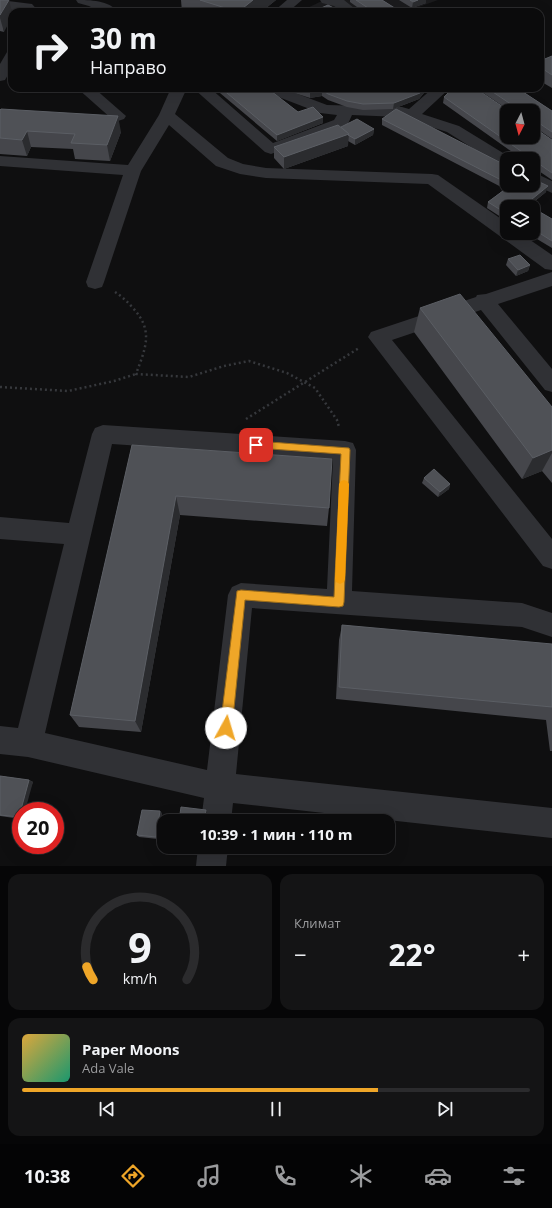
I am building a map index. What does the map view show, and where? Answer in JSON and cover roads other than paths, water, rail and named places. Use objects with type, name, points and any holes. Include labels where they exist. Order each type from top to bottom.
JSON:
[{"type":"lane","points":[[83,0],[94,3],[103,8]]},
{"type":"lane","points":[[285,8],[295,0]]},
{"type":"lane","points":[[327,0],[339,3],[346,8]]},
{"type":"lane","points":[[0,4],[28,8]]},
{"type":"lane","points":[[0,77],[8,62]]},
{"type":"lane","points":[[90,92],[118,116]]},
{"type":"lane","points":[[95,282],[134,171],[167,115],[177,92]]},
{"type":"lane","points":[[205,92],[271,149],[341,123],[346,111]]},
{"type":"lane","points":[[278,92],[325,110],[402,112],[453,129],[500,158]]},
{"type":"lane","points":[[411,115],[437,92]]},
{"type":"lane","points":[[167,115],[222,162],[240,169],[266,173],[432,179],[500,228]]},
{"type":"lane","points":[[0,162],[134,171]]},
{"type":"lane","points":[[540,181],[552,188]]},
{"type":"lane","points":[[517,240],[552,264]]},
{"type":"lane","points":[[552,279],[484,300],[378,337],[552,558]]},
{"type":"lane","points":[[484,300],[552,384]]},
{"type":"lane","points":[[28,743],[103,434],[345,450],[339,602]]},
{"type":"lane","points":[[0,528],[79,535]]},
{"type":"lane","points":[[217,814],[241,595],[522,615],[552,625]]},
{"type":"lane","points":[[0,740],[28,743],[220,787],[552,823]]},
{"type":"lane","points":[[211,866],[212,854]]}]
